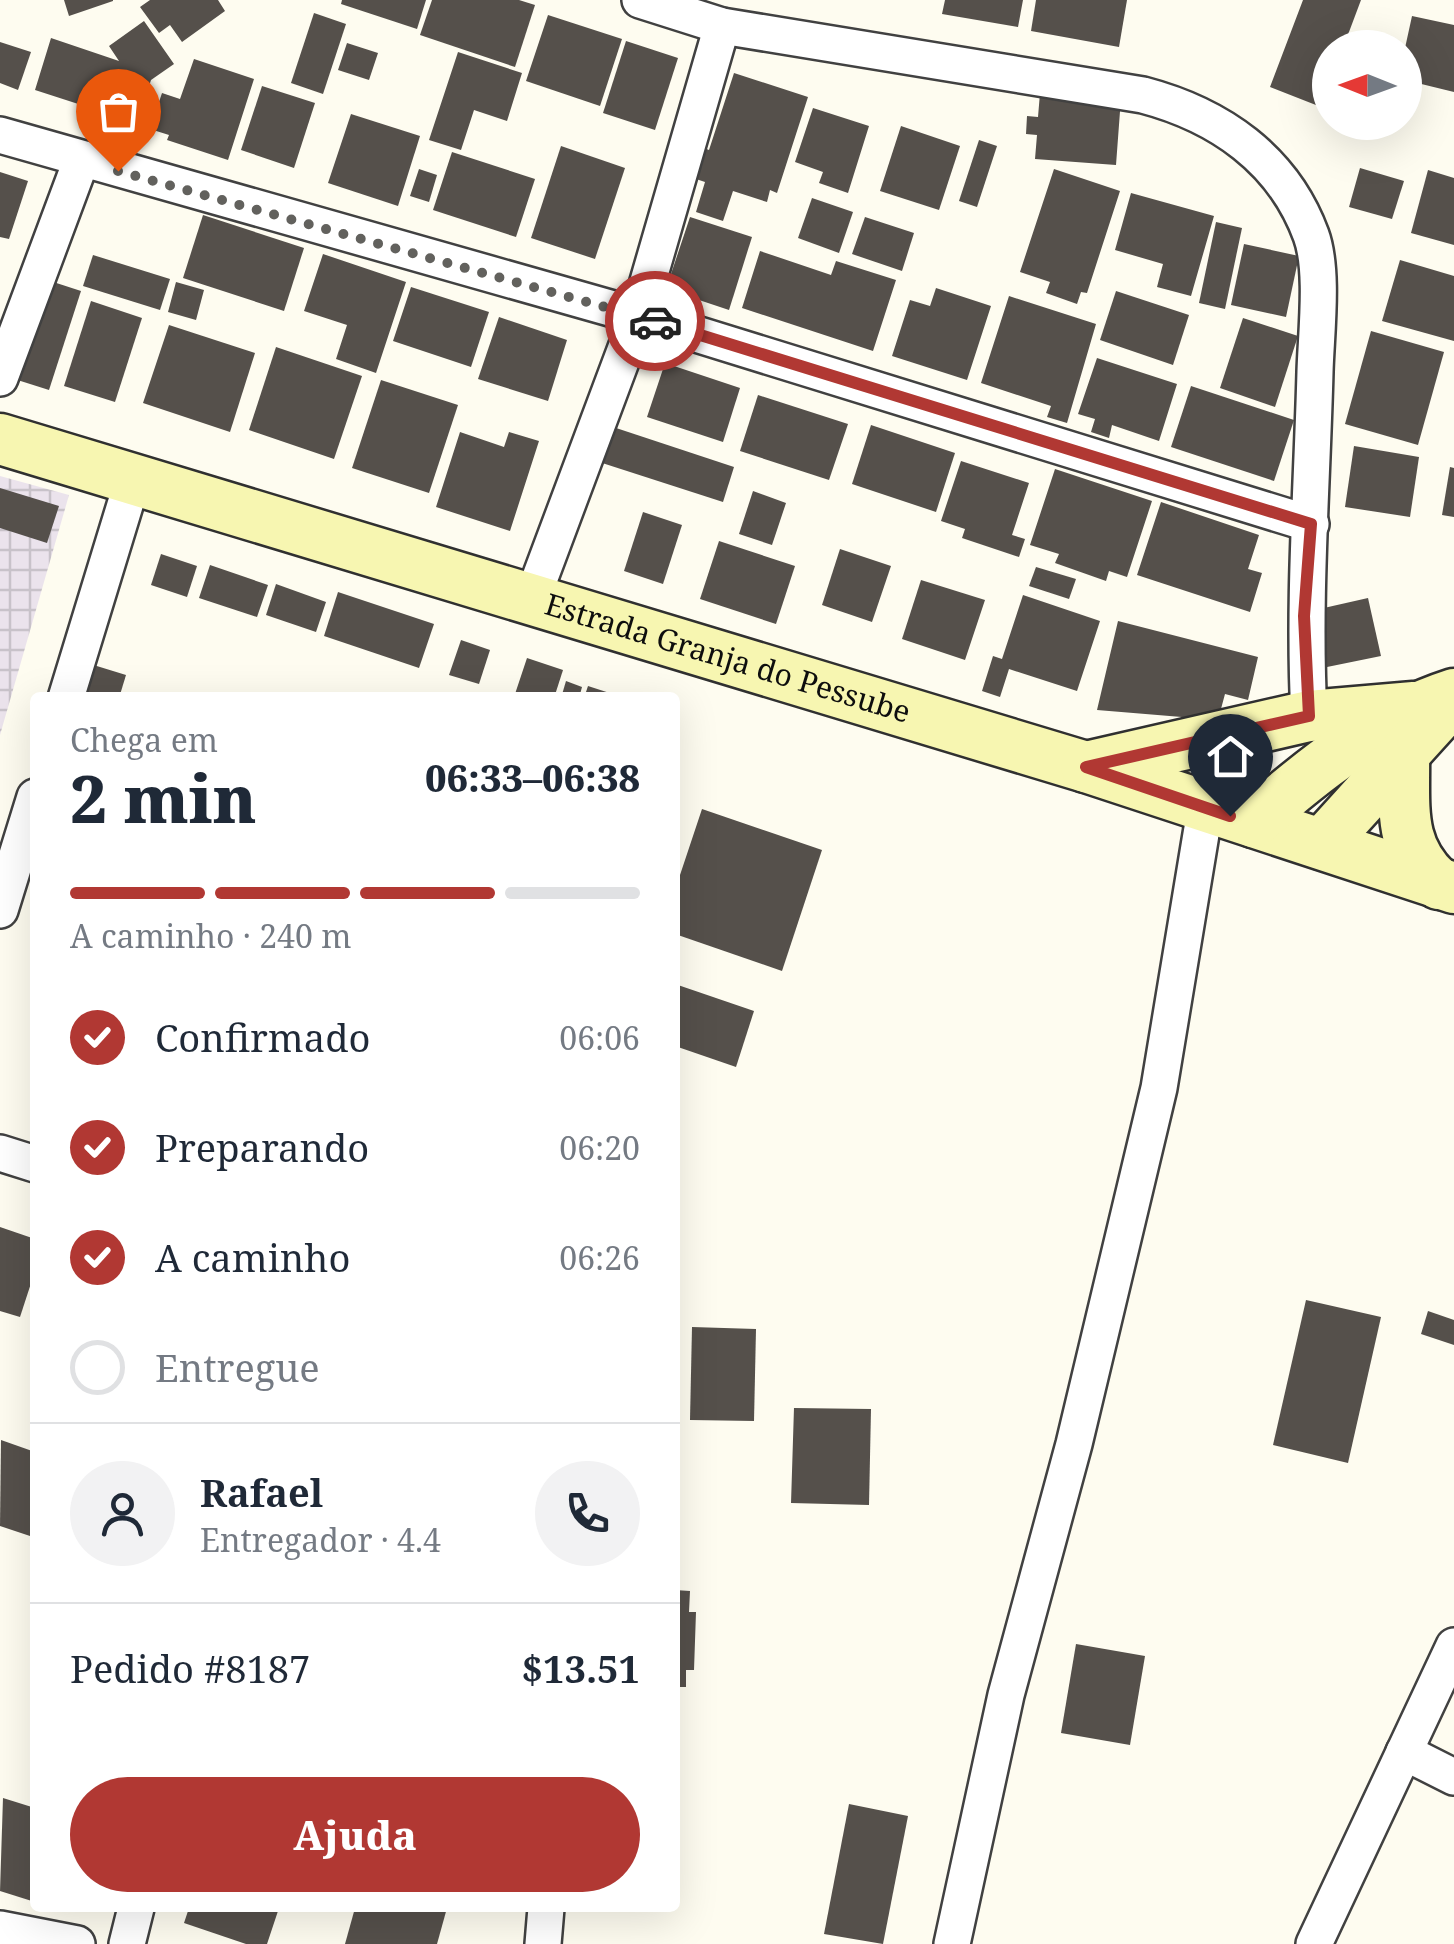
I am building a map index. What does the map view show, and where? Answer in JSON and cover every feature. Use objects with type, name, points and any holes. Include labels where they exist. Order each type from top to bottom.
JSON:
[{"type":"main road","name":"Estrada Granja do Pessube","points":[[0,439],[1086,767],[1205,810],[1254,822],[1447,886]]},
{"type":"main road","points":[[1086,767],[1309,716],[1431,713]]},
{"type":"main road","points":[[1254,822],[1346,748],[1431,713]]},
{"type":"main road","points":[[1322,844],[1431,713]]},
{"type":"main road","points":[[1431,713],[1405,829],[1418,864],[1447,886]]},
{"type":"street","points":[[640,0],[722,26],[1143,96],[1189,107],[1245,141],[1285,184],[1312,238],[1317,305],[1311,524],[1304,616],[1309,716]]},
{"type":"street","points":[[532,599],[638,316],[722,26]]},
{"type":"street","points":[[0,135],[638,316],[1311,524]]},
{"type":"street","points":[[0,378],[82,160]]},
{"type":"street","points":[[68,692],[133,479]]},
{"type":"street","points":[[952,1944],[1006,1695],[1074,1444],[1159,1088],[1205,810]]},
{"type":"street","points":[[0,910],[30,813]]},
{"type":"street","points":[[0,1153],[30,1162]]},
{"type":"street","points":[[1314,1944],[1454,1646]]},
{"type":"street","points":[[1404,1752],[1454,1777]]},
{"type":"street","points":[[127,1944],[135,1912]]},
{"type":"street","points":[[543,1944],[546,1912]]},
{"type":"street","points":[[0,1929],[77,1944]]},
{"type":"shaded area","points":[[0,476],[69,495],[0,735]]},
{"type":"building","points":[[64,0],[113,0],[113,1],[69,16]]},
{"type":"building","points":[[150,0],[218,0],[225,11],[182,42],[170,25],[159,33],[140,7]]},
{"type":"building","points":[[342,0],[426,0],[417,29],[341,4]]},
{"type":"building","points":[[432,0],[519,0],[535,5],[515,67],[420,35]]},
{"type":"building","points":[[945,0],[1023,0],[1018,27],[942,14]]},
{"type":"building","points":[[1036,0],[1127,0],[1119,47],[1031,31]]},
{"type":"building","points":[[1303,0],[1361,0],[1350,30],[1312,30],[1312,103],[1270,87]]},
{"type":"building","points":[[314,13],[346,24],[323,94],[291,83]]},
{"type":"building","points":[[548,15],[622,39],[600,106],[526,81]]},
{"type":"building","points":[[1412,16],[1454,25],[1454,92],[1422,84],[1422,30],[1409,30]]},
{"type":"building","points":[[144,21],[174,64],[151,80],[137,123],[35,90],[51,38],[119,61],[109,46]]},
{"type":"building","points":[[626,41],[678,58],[655,130],[603,113]]},
{"type":"building","points":[[0,42],[31,52],[18,90],[0,83]]},
{"type":"building","points":[[347,43],[378,53],[369,80],[338,70]]},
{"type":"building","points":[[458,52],[522,73],[507,121],[474,110],[461,150],[429,140]]},
{"type":"building","points":[[194,59],[254,79],[228,160],[167,140],[169,135],[150,129],[162,93],[180,99]]},
{"type":"building","points":[[734,73],[808,97],[777,193],[770,190],[767,202],[733,191],[723,221],[696,212],[705,182],[687,176],[697,145],[709,150]]},
{"type":"building","points":[[262,86],[315,103],[294,168],[241,150]]},
{"type":"building","points":[[1040,93],[1121,98],[1116,165],[1035,159],[1037,135],[1026,134],[1027,116],[1038,117]]},
{"type":"building","points":[[813,108],[869,126],[848,193],[819,183],[823,172],[795,162]]},
{"type":"building","points":[[351,114],[420,136],[398,206],[328,183]]},
{"type":"building","points":[[901,126],[960,146],[939,210],[880,191]]},
{"type":"building","points":[[979,140],[997,146],[977,207],[959,201]]},
{"type":"building","points":[[561,146],[625,168],[595,259],[531,238]]},
{"type":"building","points":[[452,152],[535,179],[516,237],[433,210]]},
{"type":"building","points":[[1360,168],[1404,181],[1392,219],[1349,207]]},
{"type":"building","points":[[419,169],[437,175],[429,202],[410,196]]},
{"type":"building","points":[[1054,169],[1120,191],[1087,293],[1081,292],[1077,304],[1046,293],[1050,282],[1020,272]]},
{"type":"building","points":[[1428,170],[1454,178],[1454,245],[1411,233]]},
{"type":"building","points":[[0,172],[28,181],[9,239],[0,237]]},
{"type":"building","points":[[1131,193],[1214,216],[1191,296],[1157,287],[1163,264],[1115,250]]},
{"type":"building","points":[[812,198],[853,212],[839,253],[798,238]]},
{"type":"building","points":[[203,215],[304,248],[284,311],[183,278]]},
{"type":"building","points":[[690,217],[752,237],[729,310],[666,289]]},
{"type":"building","points":[[865,217],[914,233],[902,271],[852,254]]},
{"type":"building","points":[[1216,222],[1242,228],[1225,309],[1199,303]]},
{"type":"building","points":[[1244,244],[1299,256],[1286,317],[1231,305]]},
{"type":"building","points":[[760,251],[831,275],[836,261],[896,280],[873,351],[742,308]]},
{"type":"building","points":[[323,254],[406,282],[376,373],[336,359],[347,325],[304,311]]},
{"type":"building","points":[[93,255],[170,279],[160,310],[83,286]]},
{"type":"building","points":[[1400,260],[1454,276],[1454,341],[1382,321]]},
{"type":"building","points":[[41,278],[81,291],[49,390],[8,377]]},
{"type":"building","points":[[176,282],[204,290],[196,320],[168,312]]},
{"type":"building","points":[[411,287],[489,312],[471,367],[393,341]]},
{"type":"building","points":[[936,288],[991,306],[967,380],[892,356],[910,300],[930,306]]},
{"type":"building","points":[[1116,291],[1189,315],[1173,365],[1100,340]]},
{"type":"building","points":[[1009,296],[1096,324],[1067,423],[1047,417],[1051,406],[981,383]]},
{"type":"building","points":[[91,301],[142,318],[115,402],[64,386]]},
{"type":"building","points":[[499,317],[567,340],[548,401],[478,379]]},
{"type":"building","points":[[1243,318],[1298,336],[1275,407],[1220,388]]},
{"type":"building","points":[[169,325],[255,353],[230,432],[143,403]]},
{"type":"building","points":[[1371,331],[1444,352],[1418,445],[1345,424]]},
{"type":"building","points":[[276,347],[362,376],[334,459],[249,430]]},
{"type":"building","points":[[1097,358],[1177,384],[1159,441],[1112,425],[1109,438],[1091,432],[1095,419],[1078,414]]},
{"type":"building","points":[[665,363],[740,388],[723,442],[647,417]]},
{"type":"building","points":[[381,380],[458,405],[429,493],[352,468]]},
{"type":"building","points":[[1191,386],[1294,420],[1274,481],[1171,447]]},
{"type":"building","points":[[758,395],[848,424],[829,480],[740,451]]},
{"type":"building","points":[[607,425],[734,467],[723,502],[596,461]]},
{"type":"building","points":[[871,425],[955,453],[936,512],[852,484]]},
{"type":"building","points":[[460,432],[504,447],[509,432],[539,441],[510,531],[436,507]]},
{"type":"building","points":[[1354,446],[1419,457],[1410,517],[1345,507]]},
{"type":"building","points":[[961,461],[1029,483],[1012,535],[1025,539],[1019,557],[962,538],[965,529],[941,521]]},
{"type":"building","points":[[1450,467],[1454,468],[1454,517],[1442,515]]},
{"type":"building","points":[[1055,469],[1152,501],[1127,577],[1109,571],[1106,581],[1055,563],[1059,554],[1030,545]]},
{"type":"building","points":[[0,488],[59,506],[47,543],[0,528]]},
{"type":"building","points":[[753,491],[786,503],[772,545],[739,534]]},
{"type":"building","points":[[1161,502],[1259,535],[1248,569],[1262,573],[1250,612],[1137,575]]},
{"type":"building","points":[[643,512],[682,525],[663,584],[624,571]]},
{"type":"building","points":[[719,541],[795,566],[776,624],[700,599]]},
{"type":"building","points":[[840,549],[891,566],[872,622],[822,605]]},
{"type":"building","points":[[161,554],[197,566],[187,597],[151,585]]},
{"type":"building","points":[[210,565],[268,585],[257,617],[199,598]]},
{"type":"building","points":[[1036,567],[1076,579],[1069,599],[1029,586]]},
{"type":"building","points":[[921,580],[985,600],[965,660],[902,639]]},
{"type":"building","points":[[276,584],[326,602],[316,632],[266,615]]},
{"type":"building","points":[[338,592],[434,624],[419,668],[324,636]]},
{"type":"building","points":[[1023,595],[1100,621],[1077,691],[1009,669],[1000,697],[982,691],[993,656],[1002,659]]},
{"type":"building","points":[[1368,598],[1381,656],[1327,667],[1315,610]]},
{"type":"building","points":[[1118,621],[1258,657],[1248,700],[1225,694],[1218,720],[1097,710]]},
{"type":"building","points":[[461,640],[490,650],[479,684],[449,675]]},
{"type":"building","points":[[527,658],[563,670],[556,692],[516,692]]},
{"type":"building","points":[[87,663],[126,675],[121,692],[78,692]]},
{"type":"building","points":[[566,681],[582,687],[581,692],[563,692]]},
{"type":"building","points":[[702,809],[822,850],[782,971],[680,936],[680,875]]},
{"type":"building","points":[[680,986],[754,1011],[736,1067],[680,1048]]},
{"type":"building","points":[[0,1227],[30,1237],[30,1286],[20,1317],[0,1311]]},
{"type":"building","points":[[1306,1300],[1381,1317],[1348,1463],[1273,1445]]},
{"type":"building","points":[[1428,1311],[1454,1320],[1454,1345],[1421,1334]]},
{"type":"building","points":[[692,1327],[756,1329],[754,1421],[690,1420]]},
{"type":"building","points":[[794,1408],[871,1409],[869,1505],[791,1503]]},
{"type":"building","points":[[1,1440],[30,1450],[30,1536],[0,1526]]},
{"type":"building","points":[[680,1590],[690,1591],[689,1612],[696,1612],[694,1670],[686,1670],[686,1687],[680,1687]]},
{"type":"building","points":[[1076,1644],[1145,1656],[1130,1745],[1061,1733]]},
{"type":"building","points":[[3,1798],[30,1806],[30,1900],[0,1891]]},
{"type":"building","points":[[849,1804],[908,1816],[883,1944],[824,1934]]},
{"type":"building","points":[[188,1912],[278,1912],[267,1944],[246,1944],[184,1923]]},
{"type":"building","points":[[354,1912],[446,1912],[437,1944],[345,1944]]},
{"type":"way so far","points":[[118,171],[655,321]]},
{"type":"route","points":[[655,321],[1311,524],[1304,616],[1309,716],[1086,767],[1230,816]]}]
